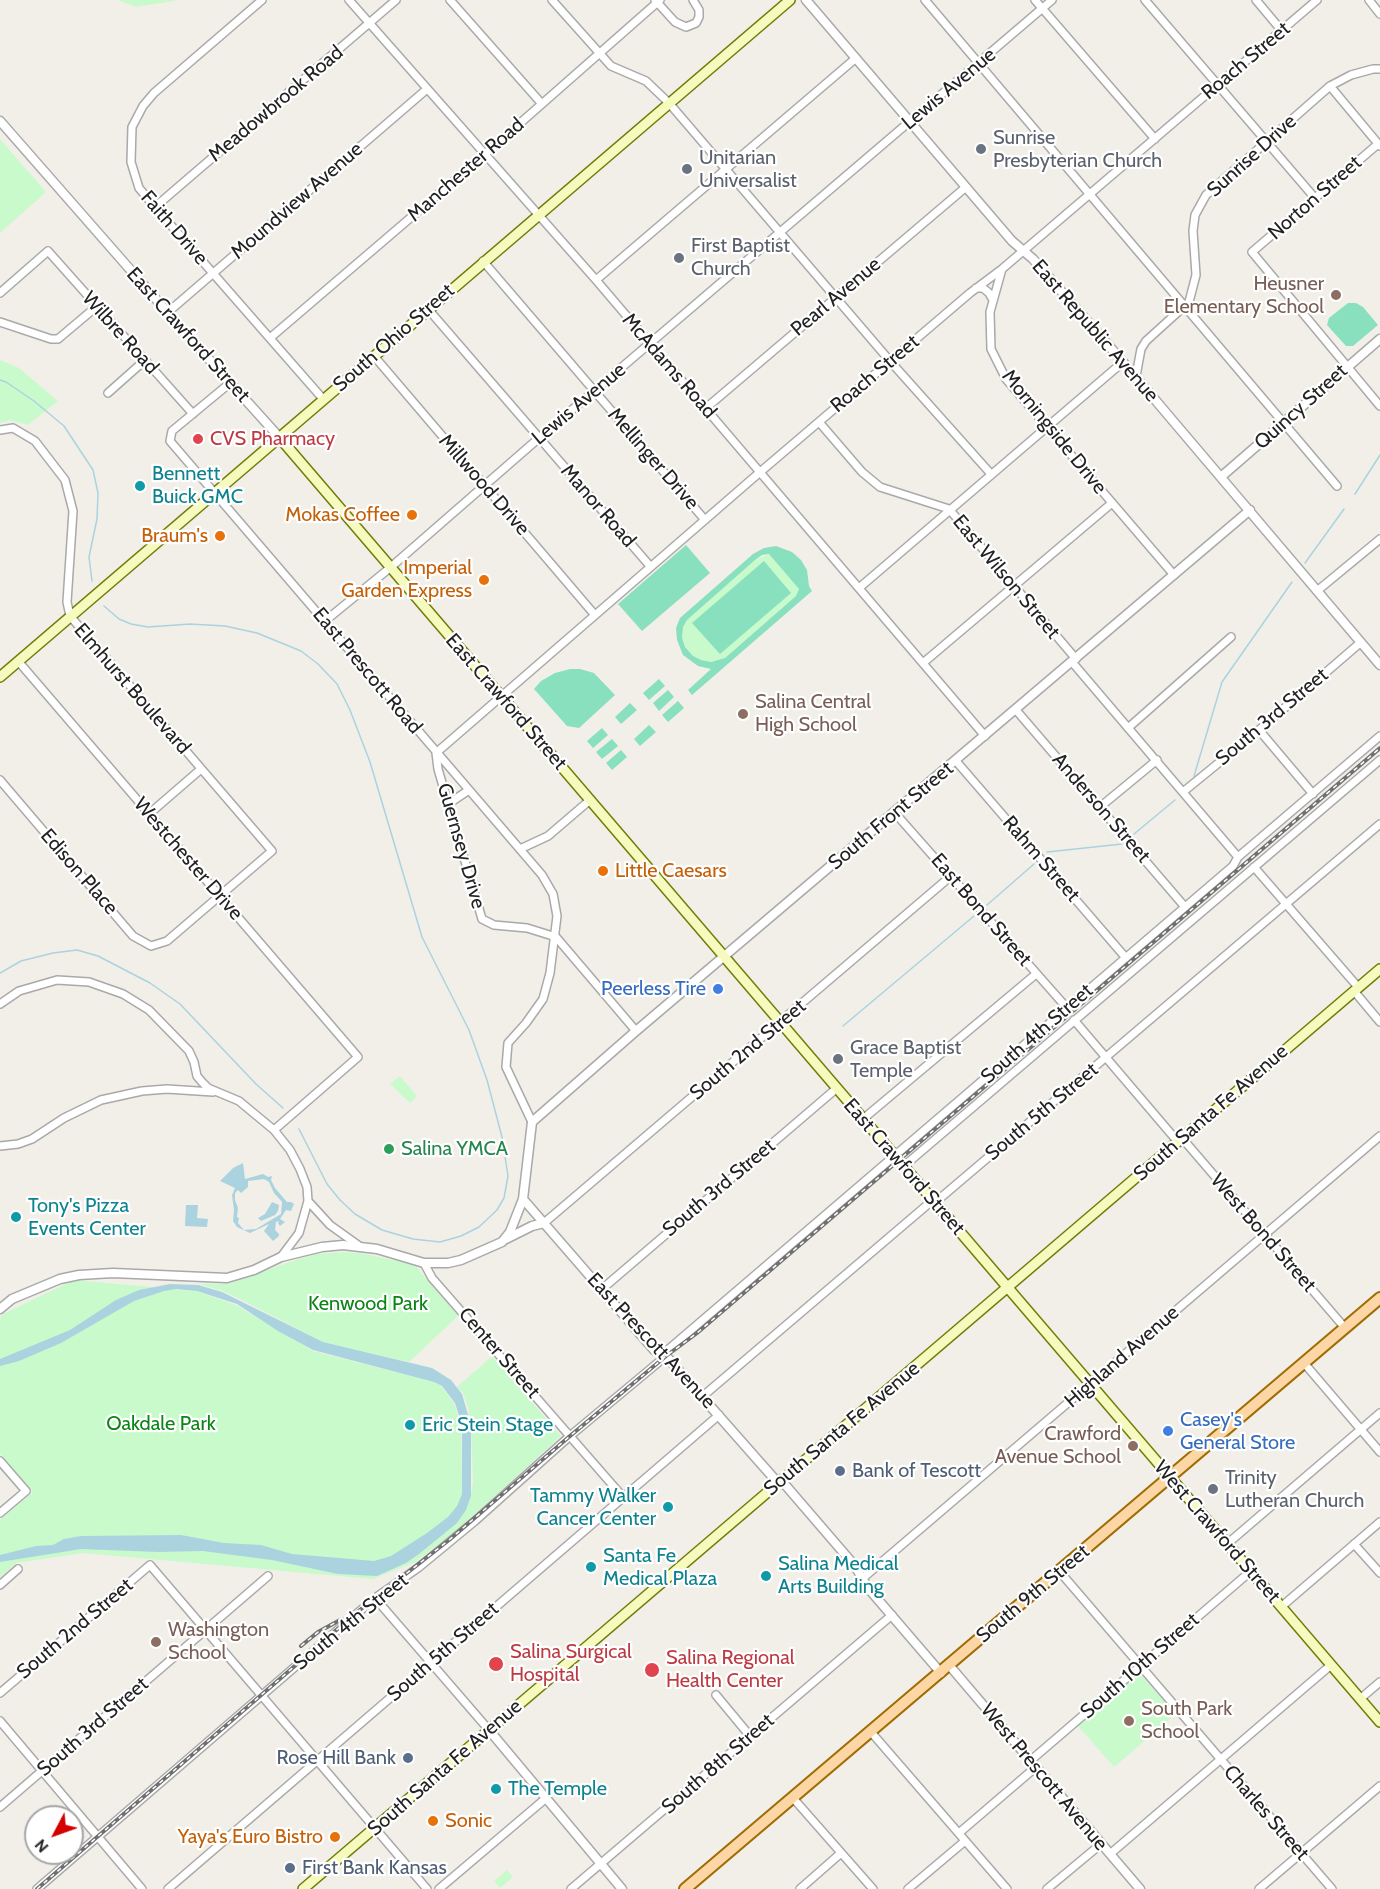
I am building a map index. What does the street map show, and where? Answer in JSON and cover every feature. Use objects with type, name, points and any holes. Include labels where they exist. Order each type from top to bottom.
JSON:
[{"type":"main road","name":"South Ohio Street","points":[[0,677],[790,0]]},
{"type":"main road","name":"East Crawford Street","points":[[279,437],[1008,1287]]},
{"type":"main road","name":"South Santa Fe Avenue","points":[[303,1889],[1380,969]]},
{"type":"main road","name":"West Crawford Street","points":[[1008,1287],[1380,1722]]},
{"type":"main road","name":"South 9th Street","points":[[685,1889],[1380,1298]]},
{"type":"street","name":"Faith Drive","points":[[262,0],[154,93],[143,106],[132,127],[131,162],[139,188],[154,207],[323,399]]},
{"type":"street","name":"McAdams Road","points":[[349,0],[539,214],[985,736]]},
{"type":"street","name":"Meadowbrook Road","points":[[154,207],[396,0]]},
{"type":"street","points":[[450,0],[542,104]]},
{"type":"street","points":[[552,0],[611,66],[646,81],[669,103],[890,361],[991,474]]},
{"type":"street","points":[[658,1],[675,22],[686,27],[696,23],[699,17],[699,10],[693,0]]},
{"type":"street","name":"East Republic Avenue","points":[[807,0],[1012,241],[1033,259],[1136,376],[1380,665]]},
{"type":"street","points":[[925,0],[1337,486]]},
{"type":"street","points":[[1035,0],[1155,139]]},
{"type":"street","name":"Lewis Avenue","points":[[325,621],[391,567],[1052,0]]},
{"type":"street","points":[[1145,0],[1314,197]]},
{"type":"street","points":[[1256,0],[1282,31]]},
{"type":"street","name":"Roach Street","points":[[436,753],[594,614],[890,361],[976,288],[1002,269],[1317,0]]},
{"type":"street","points":[[1369,0],[1380,14]]},
{"type":"street","name":"Manchester Road","points":[[270,338],[485,154],[658,1]]},
{"type":"street","points":[[596,280],[856,58]]},
{"type":"street","name":"Sunrise Drive","points":[[1136,376],[1141,349],[1146,341],[1189,302],[1196,275],[1193,231],[1199,205],[1212,188],[1330,86],[1351,75],[1380,69]]},
{"type":"street","points":[[1330,86],[1379,145]]},
{"type":"street","name":"Moundview Avenue","points":[[167,312],[427,89]]},
{"type":"street","name":"East Crawford Street","points":[[0,121],[279,437]]},
{"type":"street","name":"Norton Street","points":[[1347,366],[1252,252],[1314,197],[1379,145]]},
{"type":"street","name":"Pearl Avenue","points":[[706,408],[966,187]]},
{"type":"street","name":"Wilbre Road","points":[[0,293],[48,251],[193,414]]},
{"type":"street","name":"Mellinger Drive","points":[[483,261],[705,520]]},
{"type":"street","name":"Morningside Drive","points":[[1002,269],[990,312],[991,349],[1006,380],[1174,575]]},
{"type":"street","points":[[976,288],[983,288],[993,300]]},
{"type":"street","points":[[0,322],[51,339],[58,339],[96,307]]},
{"type":"street","name":"Manor Road","points":[[428,309],[650,567]]},
{"type":"street","name":"Quincy Street","points":[[1222,476],[1380,339]]},
{"type":"street","name":"Millwood Drive","points":[[374,356],[594,614]]},
{"type":"street","points":[[108,393],[144,361]]},
{"type":"street","points":[[859,588],[948,509],[1048,428],[1123,362]]},
{"type":"street","points":[[1347,366],[1380,406]]},
{"type":"street","points":[[193,414],[230,383]]},
{"type":"street","name":"East Prescott Road","points":[[193,414],[172,431],[170,441],[542,875],[553,894],[557,916],[556,937],[543,999],[508,1043],[506,1067],[532,1122]]},
{"type":"street","name":"East Wilson Street","points":[[819,422],[862,472],[880,487],[948,509],[1128,728],[1238,856]]},
{"type":"street","name":"Elmhurst Boulevard","points":[[0,430],[13,428],[35,441],[64,480],[73,511],[67,603],[70,616],[272,852],[219,896]]},
{"type":"street","points":[[922,663],[1112,503]]},
{"type":"street","name":"South Front Street","points":[[532,1122],[1250,510]]},
{"type":"street","points":[[1317,591],[1380,539]]},
{"type":"street","points":[[1128,728],[1231,637]]},
{"type":"street","name":"South 3rd Street","points":[[1183,792],[1259,730],[1360,642]]},
{"type":"street","name":"Westchester Drive","points":[[18,661],[358,1057],[274,1130]]},
{"type":"street","name":"Anderson Street","points":[[1016,710],[1185,907]]},
{"type":"street","points":[[1259,730],[1313,794]]},
{"type":"street","name":"South 4th Street","points":[[37,1889],[375,1598],[418,1568],[475,1521],[570,1436],[1233,866],[1238,856],[1380,736]]},
{"type":"street","name":"Guernsey Drive","points":[[436,753],[438,769],[482,919],[494,925],[527,928],[556,937]]},
{"type":"street","points":[[1100,807],[1156,760]]},
{"type":"street","name":"South 4th Street","points":[[904,1166],[1380,760]]},
{"type":"street","name":"Rahm Street","points":[[956,761],[1126,958]]},
{"type":"street","points":[[149,814],[201,769]]},
{"type":"street","name":"Edison Place","points":[[0,780],[133,936],[151,946],[167,941],[219,896]]},
{"type":"street","points":[[448,804],[469,790]]},
{"type":"street","points":[[520,849],[548,836],[590,800]]},
{"type":"street","name":"East Bond Street","points":[[895,813],[1067,1008]]},
{"type":"street","name":"South 5th Street","points":[[703,1396],[933,1200],[938,1200],[1380,824]]},
{"type":"street","points":[[1254,867],[1356,989],[1380,1022]]},
{"type":"street","name":"South 2nd Street","points":[[544,1224],[951,876]]},
{"type":"street","points":[[556,937],[636,1031]]},
{"type":"street","points":[[863,1119],[1036,974]]},
{"type":"street","points":[[0,1004],[19,991],[57,980],[89,982],[123,993],[149,1010],[189,1051],[197,1076],[208,1088],[240,1101],[274,1130],[290,1150],[307,1187],[308,1201],[299,1233],[281,1257]]},
{"type":"street","points":[[1074,1020],[1180,1140]]},
{"type":"street","points":[[192,1090],[197,1076]]},
{"type":"street","name":"South 3rd Street","points":[[602,1289],[837,1088]]},
{"type":"street","points":[[0,1146],[18,1144],[32,1139],[64,1118],[101,1100],[142,1091],[216,1092]]},
{"type":"street","points":[[502,1242],[516,1221],[524,1199],[532,1122]]},
{"type":"street","name":"Highland Avenue","points":[[863,1578],[1380,1136]]},
{"type":"street","name":"West Bond Street","points":[[1180,1140],[1345,1329]]},
{"type":"street","name":"East Prescott Avenue","points":[[524,1199],[654,1350],[665,1355],[780,1482]]},
{"type":"street","points":[[308,1201],[330,1225],[358,1245]]},
{"type":"street","points":[[0,1309],[12,1299],[79,1275],[112,1273],[227,1278],[254,1270],[281,1257],[328,1246],[358,1245],[424,1263],[454,1262],[502,1242],[532,1226],[544,1224]]},
{"type":"street","name":"Center Street","points":[[424,1263],[432,1278],[623,1497]]},
{"type":"street","points":[[1304,1363],[1380,1452]]},
{"type":"street","points":[[1227,1544],[1380,1413]]},
{"type":"street","name":"South 5th Street","points":[[168,1889],[719,1415]]},
{"type":"street","points":[[0,1461],[26,1491],[0,1512]]},
{"type":"street","name":"West Prescott Avenue","points":[[780,1482],[855,1566],[892,1615],[1033,1764],[1140,1889]]},
{"type":"street","points":[[1281,1606],[1380,1522]]},
{"type":"street","points":[[1354,1544],[1380,1573]]},
{"type":"street","name":"South 2nd Street","points":[[0,1694],[150,1565],[206,1629]]},
{"type":"street","points":[[0,1585],[18,1569]]},
{"type":"street","name":"South 10th Street","points":[[959,1833],[1140,1665],[1251,1571]]},
{"type":"street","name":"Charles Street","points":[[1060,1572],[1332,1889]]},
{"type":"street","name":"South 3rd Street","points":[[0,1807],[268,1576]]},
{"type":"street","points":[[375,1598],[622,1889]]},
{"type":"street","name":"South 8th Street","points":[[571,1889],[892,1615]]},
{"type":"street","points":[[206,1629],[427,1889]]},
{"type":"street","points":[[1110,1854],[1331,1665]]},
{"type":"street","points":[[1360,1699],[1380,1682]]},
{"type":"street","points":[[716,1695],[750,1736]]},
{"type":"street","points":[[0,1721],[142,1889]]},
{"type":"street","points":[[871,1732],[1007,1889]]},
{"type":"street","points":[[1259,1889],[1380,1786]]},
{"type":"street","points":[[793,1798],[873,1889]]},
{"type":"street","points":[[439,1889],[545,1799]]},
{"type":"street","points":[[908,1889],[965,1841]]},
{"type":"street","points":[[1047,1889],[1101,1844]]},
{"type":"street","points":[[800,1889],[841,1853]]},
{"type":"green space","points":[[118,0],[179,0],[136,7]]},
{"type":"green space","points":[[0,139],[46,192],[0,233]]},
{"type":"green space","points":[[1348,303],[1356,303],[1363,307],[1378,325],[1353,346],[1346,346],[1327,325],[1329,318]]},
{"type":"green space","points":[[0,360],[19,368],[58,401],[28,425],[10,420],[0,423]]},
{"type":"green space","points":[[686,545],[710,573],[642,631],[618,604]]},
{"type":"green space","points":[[776,546],[792,552],[801,560],[807,570],[812,591],[692,695],[688,690],[711,669],[698,666],[683,655],[677,640],[676,628],[680,618],[753,554],[764,548]],"holes":[[[769,554],[799,589],[796,596],[725,658],[711,662],[701,660],[693,656],[685,647],[682,638],[683,627],[687,620],[762,555]]]},
{"type":"green space","points":[[769,554],[799,589],[796,596],[725,658],[711,662],[693,656],[685,647],[682,638],[683,627],[687,620],[755,560]]},
{"type":"green space","points":[[764,561],[791,593],[720,654],[692,623]]},
{"type":"green space","points":[[570,669],[594,673],[615,695],[579,728],[567,726],[534,689],[541,681],[555,673]]},
{"type":"green space","points":[[659,679],[665,686],[649,700],[643,693]]},
{"type":"green space","points":[[668,690],[674,697],[659,711],[653,703]]},
{"type":"green space","points":[[678,701],[684,708],[668,722],[662,715]]},
{"type":"green space","points":[[630,703],[637,710],[621,724],[615,717]]},
{"type":"green space","points":[[649,725],[656,732],[640,746],[634,739]]},
{"type":"green space","points":[[602,728],[608,735],[593,748],[587,741]]},
{"type":"green space","points":[[612,739],[618,746],[602,759],[596,752]]},
{"type":"green space","points":[[621,750],[627,757],[612,770],[606,763]]},
{"type":"green space","points":[[400,1076],[417,1096],[410,1103],[390,1084]]},
{"type":"green space","name":"Kenwood Park","points":[[345,1252],[415,1265],[458,1316],[409,1362],[323,1342],[223,1291],[198,1284],[231,1283],[317,1254]]},
{"type":"green space","name":"Oakdale Park","points":[[74,1280],[196,1291],[236,1305],[313,1351],[434,1382],[441,1386],[454,1403],[461,1425],[462,1494],[457,1506],[457,1522],[466,1510],[473,1481],[471,1425],[463,1393],[457,1387],[492,1356],[561,1436],[457,1530],[415,1562],[373,1579],[83,1553],[16,1563],[0,1577],[0,1520],[33,1492],[0,1454],[0,1318],[3,1314]]},
{"type":"green space","points":[[1138,1672],[1176,1714],[1114,1767],[1077,1725]]},
{"type":"green space","points":[[507,1870],[513,1877],[500,1888],[494,1881]]},
{"type":"water","points":[[243,1163],[245,1179],[263,1174],[268,1177],[272,1176],[271,1180],[275,1188],[287,1202],[294,1204],[291,1211],[286,1210],[280,1219],[285,1222],[280,1226],[279,1221],[276,1222],[275,1230],[279,1236],[273,1241],[264,1231],[269,1224],[250,1233],[237,1227],[233,1221],[232,1195],[235,1188],[220,1181],[233,1168]],"holes":[[[264,1179],[269,1182],[274,1193],[282,1202],[281,1214],[256,1229],[244,1230],[238,1223],[235,1193],[238,1190],[241,1193],[248,1187],[248,1181]]]},
{"type":"water","points":[[272,1202],[279,1205],[278,1211],[275,1215],[261,1221],[258,1218],[265,1214]]},
{"type":"water","points":[[186,1205],[198,1205],[197,1218],[208,1219],[207,1227],[185,1226]]},
{"type":"water","points":[[170,1284],[198,1285],[222,1292],[323,1342],[432,1368],[451,1380],[462,1394],[471,1425],[471,1496],[466,1510],[457,1523],[406,1563],[377,1576],[338,1574],[272,1560],[203,1551],[81,1549],[0,1562],[0,1555],[36,1546],[53,1545],[64,1539],[81,1536],[181,1535],[224,1543],[261,1545],[292,1554],[374,1561],[391,1556],[427,1533],[448,1517],[457,1506],[462,1494],[462,1425],[455,1403],[442,1386],[313,1350],[278,1331],[237,1304],[197,1291],[176,1289],[134,1301],[61,1343],[19,1361],[0,1366],[0,1359],[70,1330],[116,1300],[139,1290]]},
{"type":"waterway","points":[[0,380],[34,401],[64,426],[93,470],[98,493],[97,519],[89,557],[92,581]]},
{"type":"waterway","points":[[1355,494],[1380,455]]},
{"type":"waterway","points":[[1305,563],[1344,509]]},
{"type":"waterway","points":[[1194,776],[1222,682],[1292,582]]},
{"type":"waterway","points":[[104,606],[119,619],[131,624],[148,627],[190,624],[225,626],[257,633],[301,651],[318,664],[337,684],[350,710],[370,762],[422,937],[469,1030],[487,1080],[502,1137],[508,1176],[504,1198],[497,1210],[479,1227],[461,1236],[440,1242],[413,1239],[382,1230],[355,1214],[340,1200],[327,1184],[299,1129]]},
{"type":"waterway","points":[[1134,834],[1175,800]]},
{"type":"waterway","points":[[1047,852],[1122,844]]},
{"type":"waterway","points":[[987,905],[1034,864]]},
{"type":"waterway","points":[[843,1026],[974,916]]},
{"type":"waterway","points":[[0,973],[21,961],[53,953],[77,950],[98,956],[150,983],[180,1004],[256,1084],[283,1108]]},
{"type":"railway","points":[[37,1889],[356,1613],[449,1540],[570,1436],[697,1333],[1380,748]]},
{"type":"railway","points":[[301,1646],[318,1632],[342,1619]]},
{"type":"place","name":"Sunrise Presbyterian Church","points":[[981,149]]},
{"type":"place","name":"Unitarian Universalist","points":[[687,169]]},
{"type":"place","name":"First Baptist Church","points":[[679,258]]},
{"type":"place","name":"Heusner Elementary School","points":[[1336,295]]},
{"type":"place","name":"CVS Pharmacy","points":[[198,439]]},
{"type":"place","name":"Bennett Buick GMC","points":[[140,486]]},
{"type":"place","name":"Mokas Coffee","points":[[412,515]]},
{"type":"place","name":"Braum's","points":[[220,536]]},
{"type":"place","name":"Imperial Garden Express","points":[[484,580]]},
{"type":"place","name":"Salina Central High School","points":[[743,714]]},
{"type":"place","name":"Little Caesars","points":[[603,871]]},
{"type":"place","name":"Peerless Tire","points":[[718,989]]},
{"type":"place","name":"Grace Baptist Temple","points":[[838,1059]]},
{"type":"place","name":"Salina YMCA","points":[[389,1149]]},
{"type":"place","name":"Tony's Pizza Events Center","points":[[16,1217]]},
{"type":"place","name":"Eric Stein Stage","points":[[410,1425]]},
{"type":"place","name":"Casey's General Store","points":[[1168,1431]]},
{"type":"place","name":"Crawford Avenue School","points":[[1133,1446]]},
{"type":"place","name":"Bank of Tescott","points":[[840,1471]]},
{"type":"place","name":"Trinity Lutheran Church","points":[[1213,1489]]},
{"type":"place","name":"Tammy Walker Cancer Center","points":[[668,1507]]},
{"type":"place","name":"Santa Fe Medical Plaza","points":[[591,1567]]},
{"type":"place","name":"Salina Medical Arts Building","points":[[766,1576]]},
{"type":"place","name":"Washington School","points":[[156,1642]]},
{"type":"place","name":"Salina Surgical Hospital","points":[[496,1664]]},
{"type":"place","name":"Salina Regional Health Center","points":[[652,1670]]},
{"type":"place","name":"South Park School","points":[[1129,1721]]},
{"type":"place","name":"Rose Hill Bank","points":[[408,1758]]},
{"type":"place","name":"The Temple","points":[[496,1789]]},
{"type":"place","name":"Sonic","points":[[433,1821]]},
{"type":"place","name":"Yaya's Euro Bistro","points":[[335,1837]]},
{"type":"place","name":"First Bank Kansas","points":[[290,1868]]}]
